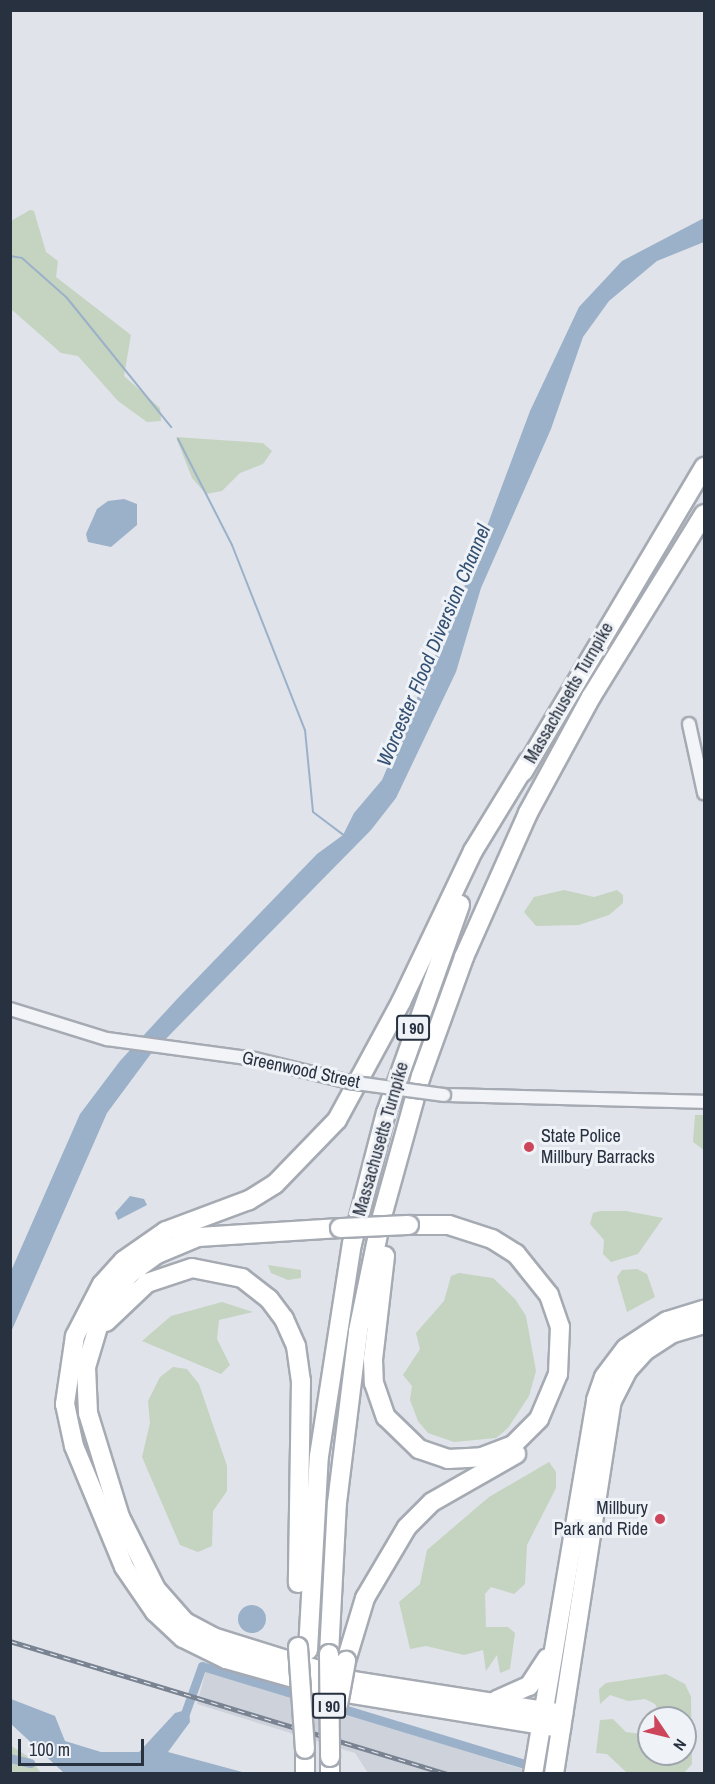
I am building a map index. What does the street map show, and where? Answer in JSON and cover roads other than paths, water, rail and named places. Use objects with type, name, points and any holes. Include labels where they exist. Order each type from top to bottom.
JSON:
[{"type":"highway","name":"Massachusetts Turnpike","points":[[305,1773],[303,1649],[323,1423],[368,1176],[435,965],[528,761],[705,466]]},
{"type":"highway","name":"Massachusetts Turnpike","points":[[338,1658],[346,1408],[371,1268],[414,1098],[464,957],[528,813],[591,697],[705,514]]},
{"type":"highway","points":[[528,761],[473,851],[355,1092],[321,1142],[249,1200],[166,1231],[123,1261],[89,1306],[69,1355],[65,1404],[74,1446],[107,1529],[147,1604],[183,1638],[226,1659],[377,1700],[562,1721]]},
{"type":"highway","points":[[410,1219],[449,1225],[492,1239],[530,1268],[552,1302],[561,1342],[554,1390],[525,1434],[495,1453],[464,1461],[419,1449],[386,1417],[374,1383],[380,1288],[410,1139],[414,1098]]},
{"type":"highway","points":[[330,1765],[338,1658],[365,1598],[397,1540],[432,1502],[527,1446],[553,1414],[569,1370],[565,1310],[555,1285],[535,1257],[507,1235],[481,1223],[455,1215],[221,1233],[157,1254],[129,1274],[114,1294],[90,1353],[88,1413],[116,1506],[156,1589],[185,1622],[226,1643],[352,1681],[489,1702],[542,1718]]},
{"type":"highway","points":[[150,1243],[218,1225],[342,1223]]},
{"type":"highway","points":[[90,1353],[109,1318],[147,1283],[192,1268],[242,1278],[269,1299],[284,1319],[296,1346],[301,1381],[303,1649]]},
{"type":"highway","points":[[534,1773],[553,1643],[596,1400],[604,1377],[626,1348],[645,1332],[687,1313],[705,1310]]},
{"type":"highway","points":[[554,1773],[612,1401],[627,1371],[645,1351],[673,1333],[705,1324]]},
{"type":"highway","points":[[489,1702],[530,1686],[553,1643]]},
{"type":"street","points":[[689,724],[705,793]]},
{"type":"street","name":"Greenwood Street","points":[[10,1009],[64,1028],[131,1043],[255,1059],[349,1082],[444,1095],[705,1102]]},
{"type":"water","points":[[704,218],[704,242],[657,261],[609,301],[583,337],[551,429],[481,588],[456,672],[396,798],[371,830],[150,1055],[107,1113],[11,1332],[11,1271],[80,1114],[120,1061],[178,998],[317,854],[343,835],[354,813],[382,780],[462,593],[530,411],[579,307],[622,261]]},
{"type":"water","points":[[124,499],[137,504],[137,525],[111,547],[88,542],[86,534],[97,509],[108,501]]},
{"type":"water","points":[[130,1196],[144,1199],[147,1205],[118,1220],[115,1213]]},
{"type":"water","points":[[252,1605],[262,1609],[266,1619],[262,1629],[252,1633],[242,1629],[238,1619],[242,1609]]},
{"type":"water","points":[[11,1699],[55,1716],[65,1741],[101,1752],[139,1752],[175,1713],[189,1709],[190,1722],[168,1752],[246,1773],[64,1773],[11,1724]]},
{"type":"waterway","points":[[10,256],[22,258],[67,298],[171,427]]},
{"type":"waterway","points":[[178,439],[232,545],[305,730],[313,812],[343,835]]},
{"type":"waterway","points":[[183,1719],[202,1666],[557,1774]]},
{"type":"waterway","points":[[10,1758],[30,1763]]},
{"type":"railway","points":[[10,1641],[447,1774]]},
{"type":"place","name":"State Police Millbury Barracks","points":[[529,1147]]},
{"type":"place","name":"Millbury Park and Ride","points":[[660,1519]]},
{"type":"water label","name":"Worcester Flood Diversion Channel","points":[[433,645]]}]
